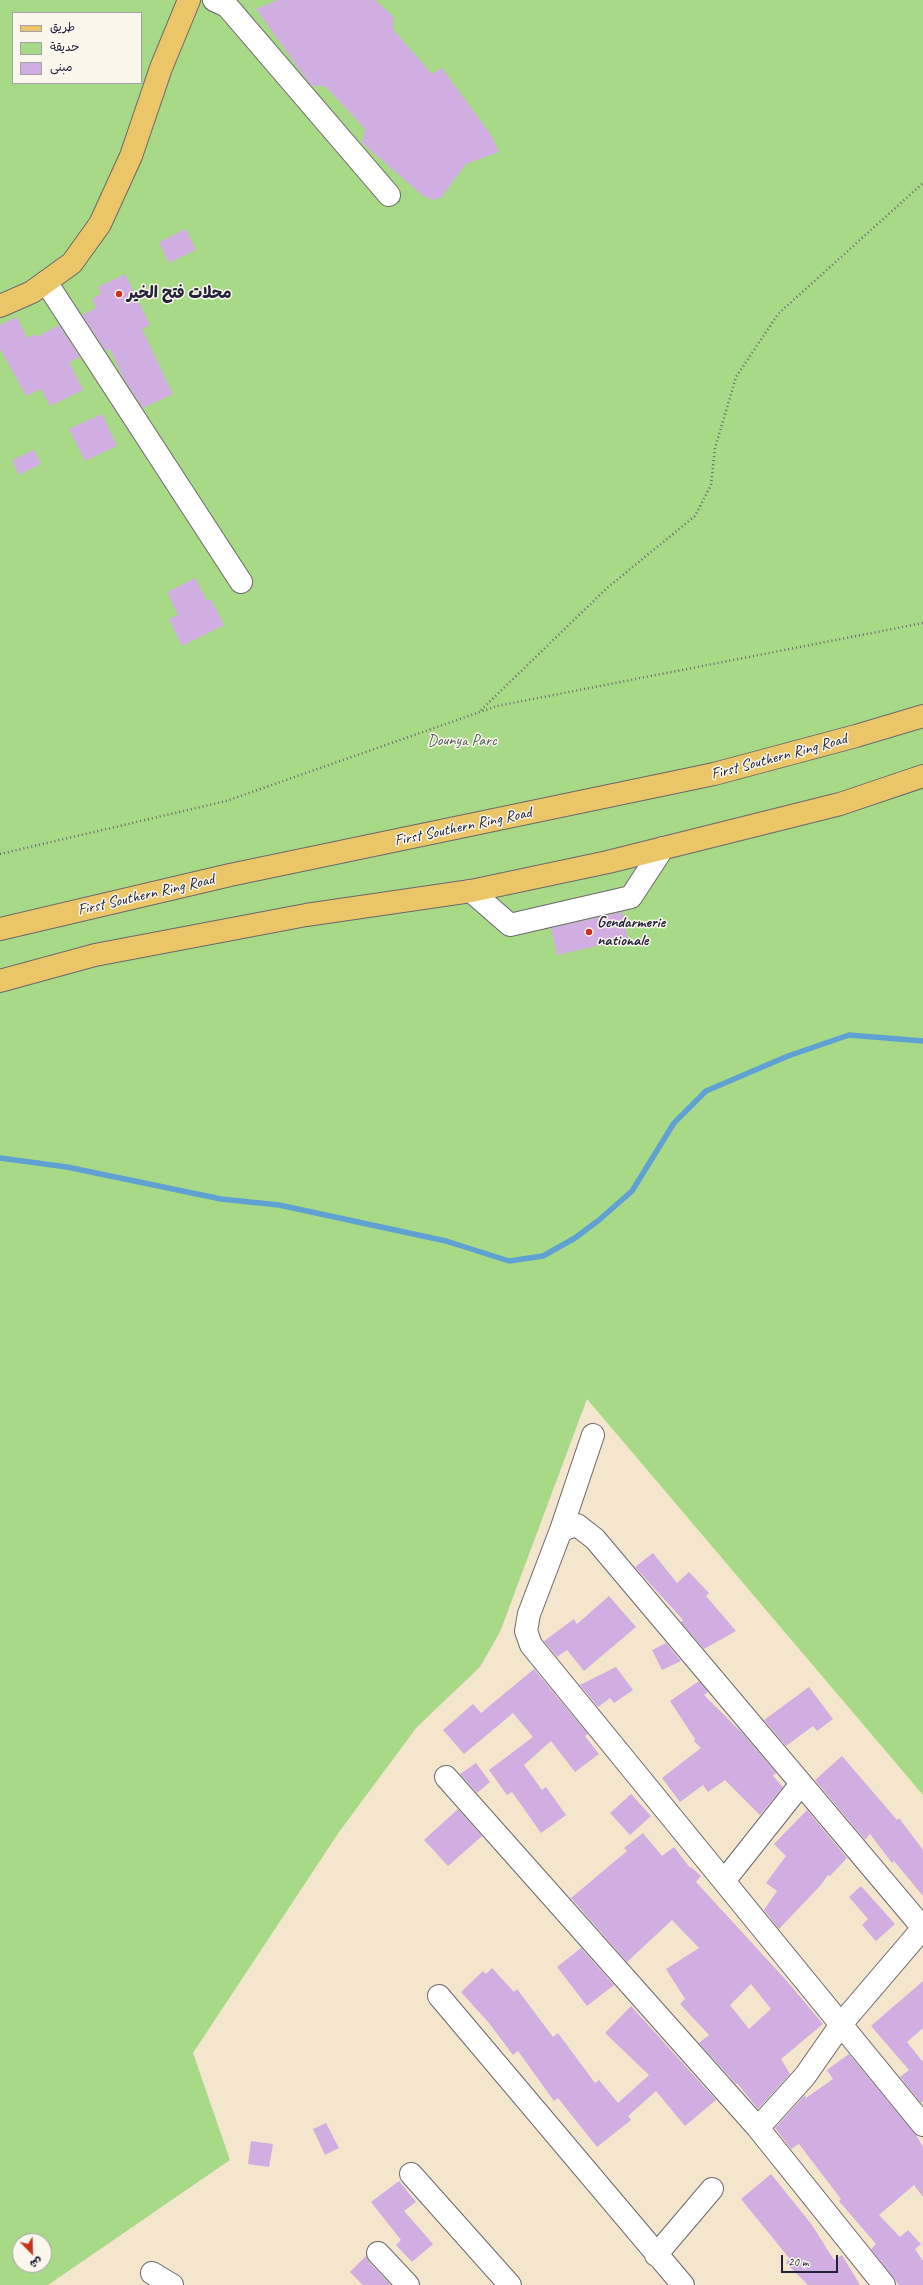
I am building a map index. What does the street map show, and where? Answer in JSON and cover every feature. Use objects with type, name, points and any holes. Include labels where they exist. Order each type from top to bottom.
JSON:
[{"type":"main road","points":[[0,306],[32,292],[72,263],[100,224],[131,156],[161,68],[189,0]]},
{"type":"main road","name":"First Southern Ring Road","points":[[0,929],[230,875],[714,774],[856,736],[923,716]]},
{"type":"main road","points":[[0,981],[95,955],[298,916],[471,891],[663,848],[840,804],[923,776]]},
{"type":"street","points":[[214,0],[227,6],[389,195]]},
{"type":"street","points":[[46,282],[241,582]]},
{"type":"street","points":[[471,891],[510,925],[631,897],[663,848]]},
{"type":"street","points":[[593,1435],[561,1530],[529,1614],[526,1631],[531,1644],[842,2023],[923,2125]]},
{"type":"street","points":[[561,1530],[577,1526],[595,1539],[923,1928],[842,2023],[805,2076],[758,2128]]},
{"type":"street","points":[[446,1776],[758,2128],[884,2285]]},
{"type":"street","points":[[724,1881],[801,1784]]},
{"type":"street","points":[[439,1996],[656,2255],[683,2285]]},
{"type":"street","points":[[411,2174],[510,2285]]},
{"type":"street","points":[[656,2255],[712,2189]]},
{"type":"street","points":[[378,2253],[408,2285]]},
{"type":"street","points":[[152,2273],[172,2285]]},
{"type":"path","points":[[479,712],[607,588],[695,516],[711,485],[715,448],[736,377],[778,314],[923,183]]},
{"type":"path","points":[[0,854],[226,801],[497,706],[923,623]]},
{"type":"green space","name":"Dounya Parc","points":[[0,0],[923,0],[923,1795],[587,1399],[500,1632],[480,1667],[417,1727],[339,1832],[193,2053],[230,2160],[48,2285],[0,2285]]},
{"type":"building","points":[[278,0],[375,0],[393,16],[393,29],[432,74],[442,68],[491,135],[499,152],[466,164],[441,198],[432,200],[422,195],[362,143],[365,129],[325,86],[312,86],[305,77],[256,9]]},
{"type":"building","points":[[186,229],[196,250],[169,263],[159,242]]},
{"type":"building","points":[[125,274],[150,325],[142,329],[173,394],[143,408],[124,379],[110,349],[106,351],[82,315],[96,308],[92,299],[101,294],[98,287]]},
{"type":"building","points":[[17,317],[27,338],[35,334],[37,337],[59,325],[80,357],[69,362],[83,390],[50,406],[41,389],[26,396],[0,349],[0,325]]},
{"type":"building","points":[[102,414],[117,446],[85,461],[69,429]]},
{"type":"building","points":[[34,450],[41,464],[19,475],[12,460]]},
{"type":"building","points":[[195,578],[207,601],[211,599],[224,625],[182,646],[169,619],[178,615],[167,592]]},
{"type":"building","name":"Gendarmerie nationale","points":[[622,912],[628,939],[557,955],[551,928]]},
{"type":"building","points":[[653,1553],[677,1583],[689,1572],[709,1593],[706,1596],[736,1631],[704,1649],[681,1622],[683,1620],[635,1567]]},
{"type":"building","points":[[609,1596],[636,1627],[584,1671],[567,1650],[557,1657],[544,1641],[574,1619],[577,1624]]},
{"type":"building","points":[[666,1643],[681,1661],[662,1670],[652,1650]]},
{"type":"building","points":[[616,1667],[633,1690],[614,1703],[610,1698],[598,1707],[580,1685]]},
{"type":"building","points":[[534,1669],[588,1734],[585,1736],[599,1754],[575,1772],[551,1741],[524,1765],[542,1790],[546,1787],[566,1815],[541,1833],[512,1792],[507,1795],[489,1770],[533,1737],[513,1713],[464,1754],[443,1730],[473,1704],[481,1713]]},
{"type":"building","points":[[699,1681],[708,1692],[704,1695],[744,1735],[776,1773],[773,1776],[783,1787],[760,1815],[725,1780],[708,1792],[703,1785],[680,1802],[662,1778],[701,1748],[694,1741],[695,1739],[670,1701]]},
{"type":"building","points":[[809,1687],[833,1719],[817,1731],[813,1726],[786,1746],[764,1720]]},
{"type":"building","points":[[842,1756],[897,1820],[899,1818],[923,1850],[923,1896],[894,1861],[892,1863],[870,1834],[865,1840],[815,1780]]},
{"type":"building","points":[[476,1763],[490,1782],[477,1793],[460,1774]]},
{"type":"building","points":[[631,1794],[651,1816],[630,1835],[610,1813]]},
{"type":"building","points":[[458,1809],[482,1836],[448,1866],[424,1840]]},
{"type":"building","points":[[807,1810],[847,1858],[830,1876],[828,1875],[820,1886],[779,1929],[764,1910],[777,1891],[766,1883],[786,1856],[774,1844]]},
{"type":"building","points":[[643,1833],[662,1856],[674,1847],[690,1868],[691,1867],[701,1876],[696,1882],[786,1980],[823,2024],[781,2059],[790,2074],[758,2109],[737,2083],[736,2084],[699,2043],[709,2035],[680,2004],[685,1999],[666,1969],[699,1948],[672,1920],[627,1962],[571,1898],[627,1851],[624,1848]],"holes":[[[751,1984],[771,2009],[749,2029],[730,2005]]]},
{"type":"building","points":[[861,1886],[895,1924],[876,1941],[862,1925],[868,1919],[849,1897]]},
{"type":"building","points":[[581,1948],[614,1985],[587,2006],[557,1967]]},
{"type":"building","points":[[492,1968],[514,1992],[517,1989],[553,2037],[558,2033],[595,2083],[599,2080],[618,2103],[649,2075],[605,2033],[631,2006],[716,2100],[685,2126],[656,2091],[628,2116],[631,2120],[597,2147],[558,2098],[554,2101],[518,2051],[513,2055],[489,2023],[461,1992],[483,1971],[486,1974]]},
{"type":"building","points":[[923,1981],[923,2028],[907,2042],[922,2061],[923,2060],[923,2102],[921,2103],[900,2077],[909,2070],[871,2026]]},
{"type":"building","points":[[849,2054],[916,2135],[923,2147],[923,2197],[914,2185],[879,2215],[900,2237],[908,2230],[921,2244],[915,2249],[923,2261],[923,2285],[899,2285],[871,2249],[876,2244],[839,2201],[841,2199],[799,2144],[791,2149],[775,2128],[805,2095],[806,2098],[833,2079],[827,2070]]},
{"type":"building","points":[[326,2123],[339,2148],[325,2155],[313,2129]]},
{"type":"building","points":[[251,2141],[273,2144],[269,2167],[248,2164]]},
{"type":"building","points":[[771,2174],[812,2225],[834,2260],[842,2255],[860,2285],[808,2285],[786,2263],[789,2258],[741,2199]]},
{"type":"building","points":[[399,2181],[416,2202],[404,2211],[433,2244],[412,2262],[396,2245],[401,2240],[371,2202]]},
{"type":"building","points":[[366,2256],[369,2262],[391,2285],[363,2285],[350,2272]]},
{"type":"waterway","points":[[0,1158],[67,1167],[221,1199],[279,1205],[446,1241],[509,1261],[543,1256],[575,1238],[599,1220],[632,1191],[674,1123],[706,1091],[788,1056],[849,1035],[923,1041]]},
{"type":"place","name":"محلات فتح الخير","points":[[119,294]]},
{"type":"place","name":"Gendarmerie nationale","points":[[589,932]]}]
